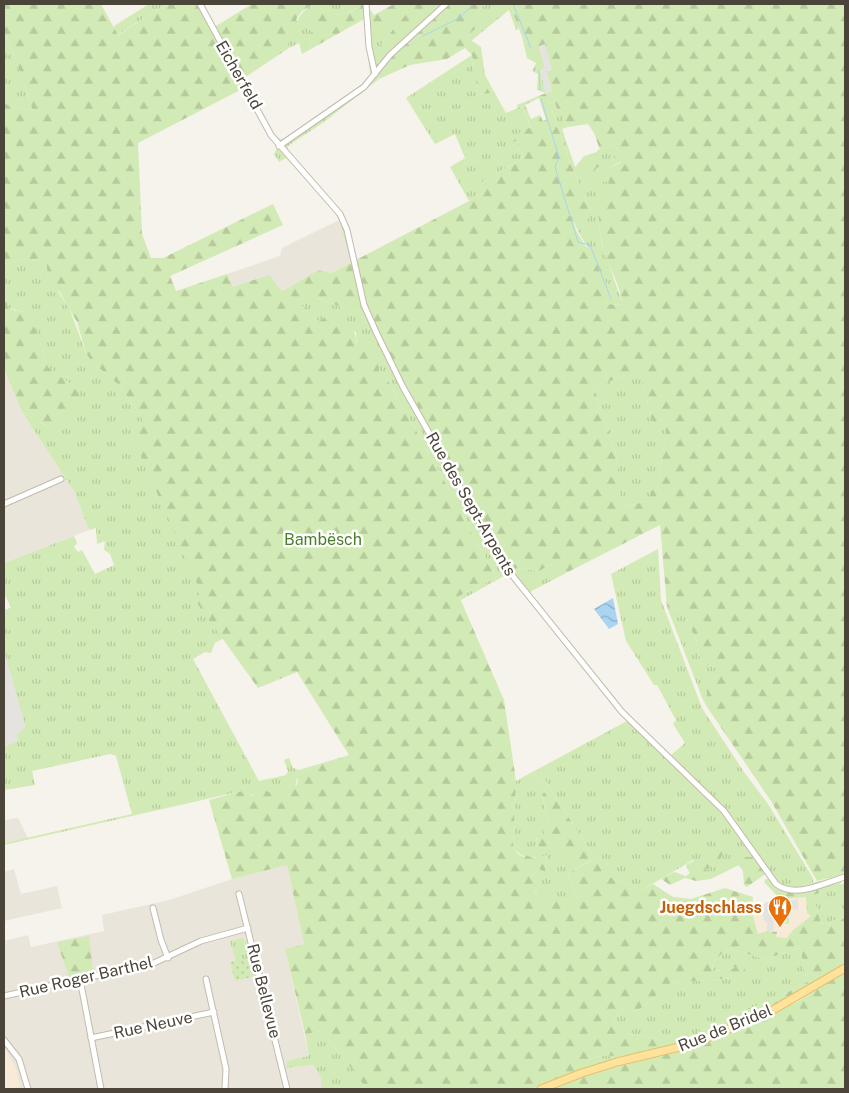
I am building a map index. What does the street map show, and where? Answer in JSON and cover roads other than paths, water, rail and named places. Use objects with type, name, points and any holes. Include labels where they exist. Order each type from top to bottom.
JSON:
[{"type":"main road","name":"Rue de Bridel","points":[[541,1089],[617,1062],[696,1043],[773,1010],[845,968]]},
{"type":"street","name":"Eicherfeld","points":[[200,4],[279,146]]},
{"type":"street","points":[[366,4],[369,47],[375,74]]},
{"type":"street","points":[[279,146],[354,96],[410,36],[446,4]]},
{"type":"street","name":"Rue des Sept-Arpents","points":[[279,146],[340,214],[346,230],[364,305],[388,359],[508,572],[622,712],[724,811],[776,884],[786,890],[797,891],[845,877]]},
{"type":"street","points":[[4,504],[61,479]]},
{"type":"street","name":"Rue Bellevue","points":[[239,894],[287,1089]]},
{"type":"street","name":"Rue Roger Barthel","points":[[153,908],[161,940],[168,958]]},
{"type":"street","name":"Rue Roger Barthel","points":[[4,996],[154,963],[201,941],[248,928]]},
{"type":"street","points":[[80,979],[101,1089]]},
{"type":"street","points":[[206,979],[226,1069],[225,1089]]},
{"type":"street","name":"Rue Neuve","points":[[91,1038],[214,1012]]},
{"type":"street","points":[[4,1040],[19,1059],[28,1089]]},
{"type":"water","points":[[613,598],[618,624],[609,629],[594,609]]},
{"type":"waterway","points":[[423,36],[459,18],[474,4]]},
{"type":"waterway","points":[[513,4],[531,48]]},
{"type":"waterway","points":[[539,70],[540,90]]},
{"type":"waterway","points":[[541,99],[559,157],[555,167],[578,242],[590,245],[611,299]]},
{"type":"place","name":"Juegdschlass","points":[[780,928]]},
{"type":"park label","name":"Bambësch","points":[[323,539]]}]
